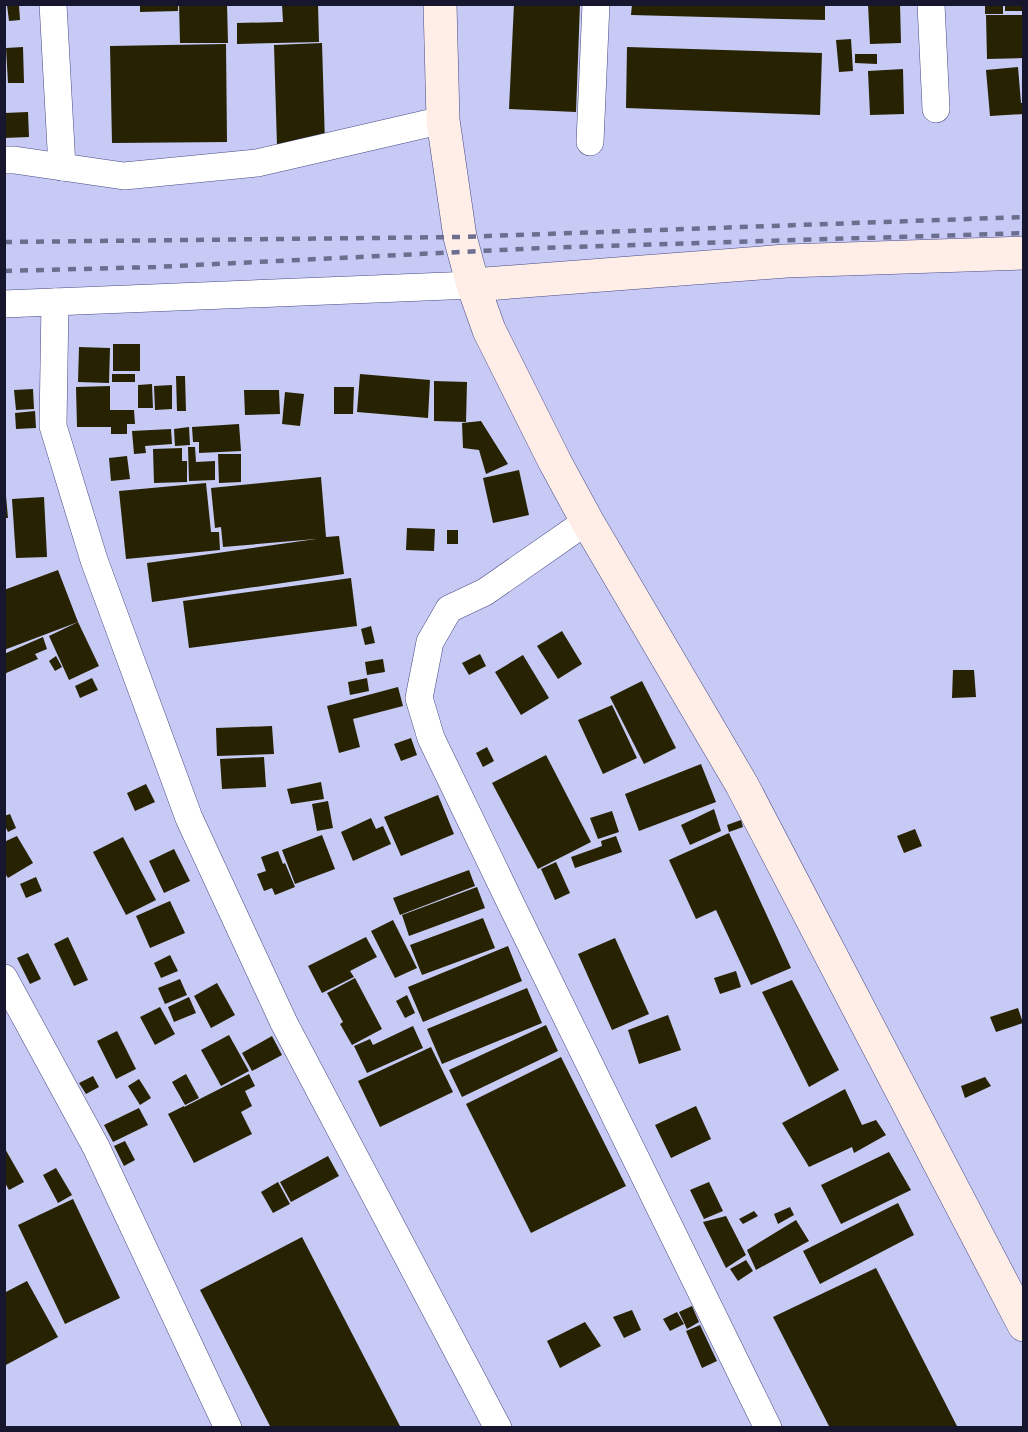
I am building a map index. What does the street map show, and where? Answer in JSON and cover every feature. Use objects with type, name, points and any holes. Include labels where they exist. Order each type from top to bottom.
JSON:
[{"type":"street","points":[[52,4],[62,167]]},
{"type":"street","points":[[440,4],[443,120],[460,237],[473,285],[489,330],[587,521],[742,785],[1023,1325]]},
{"type":"street","points":[[590,141],[596,4]]},
{"type":"street","points":[[931,4],[936,109]]},
{"type":"street","points":[[4,160],[124,176],[257,163],[443,120]]},
{"type":"street","points":[[4,303],[473,285],[786,261],[1023,253]]},
{"type":"street","points":[[55,302],[53,426],[94,560],[189,818],[284,1023],[498,1428]]},
{"type":"street","points":[[587,521],[485,592],[449,609],[430,642],[419,698],[431,738],[768,1428]]},
{"type":"street","points":[[4,978],[96,1147],[228,1428]]},
{"type":"building","points":[[140,4],[178,4],[178,11],[140,12]]},
{"type":"building","points":[[179,4],[227,4],[228,43],[180,43]]},
{"type":"building","points":[[282,4],[318,4],[319,42],[237,44],[237,23],[283,22]]},
{"type":"building","points":[[514,4],[580,4],[576,112],[509,109]]},
{"type":"building","points":[[632,4],[825,4],[825,20],[631,15]]},
{"type":"building","points":[[868,4],[900,4],[901,43],[870,44]]},
{"type":"building","points":[[985,4],[1003,4],[1003,14],[985,14]]},
{"type":"building","points":[[1005,4],[1024,4],[1024,11],[1005,11]]},
{"type":"building","points":[[7,5],[19,5],[20,20],[9,21]]},
{"type":"building","points":[[986,15],[1024,15],[1024,58],[987,59]]},
{"type":"building","points":[[851,39],[853,71],[839,72],[836,40]]},
{"type":"building","points":[[322,43],[325,144],[277,146],[274,45]]},
{"type":"building","points":[[226,44],[227,142],[112,143],[110,46]]},
{"type":"building","points":[[23,47],[24,83],[8,83],[6,48]]},
{"type":"building","points":[[627,47],[822,53],[820,115],[626,108]]},
{"type":"building","points":[[855,54],[877,54],[877,64],[855,63]]},
{"type":"building","points":[[1018,67],[1024,114],[990,116],[986,70]]},
{"type":"building","points":[[903,69],[904,114],[870,115],[868,71]]},
{"type":"building","points":[[28,112],[29,137],[4,138],[4,113]]},
{"type":"building","points":[[113,344],[140,344],[140,371],[113,371]]},
{"type":"building","points":[[79,347],[110,348],[109,383],[78,382]]},
{"type":"building","points":[[112,374],[135,374],[135,382],[112,382]]},
{"type":"building","points":[[360,374],[430,380],[428,418],[357,412]]},
{"type":"building","points":[[176,376],[185,376],[186,411],[177,411]]},
{"type":"building","points":[[434,381],[467,382],[466,422],[434,421]]},
{"type":"building","points":[[152,384],[153,408],[138,408],[138,385]]},
{"type":"building","points":[[172,385],[172,409],[155,410],[154,386]]},
{"type":"building","points":[[110,386],[110,410],[134,410],[135,424],[127,424],[127,434],[111,434],[111,427],[77,427],[76,387]]},
{"type":"building","points":[[334,387],[354,387],[353,414],[334,414]]},
{"type":"building","points":[[33,389],[34,409],[16,410],[14,390]]},
{"type":"building","points":[[244,390],[279,390],[280,414],[245,415]]},
{"type":"building","points":[[285,392],[304,394],[300,426],[282,424]]},
{"type":"building","points":[[35,411],[36,428],[16,429],[15,413]]},
{"type":"building","points":[[481,421],[508,464],[486,474],[479,450],[463,448],[462,423]]},
{"type":"building","points":[[239,424],[241,451],[199,453],[199,442],[193,442],[192,427]]},
{"type":"building","points":[[189,427],[190,445],[175,446],[174,429]]},
{"type":"building","points":[[171,429],[172,444],[145,446],[146,453],[134,454],[132,431]]},
{"type":"building","points":[[188,447],[195,447],[196,462],[215,461],[215,480],[189,481]]},
{"type":"building","points":[[182,448],[182,461],[187,461],[187,482],[154,483],[153,449]]},
{"type":"building","points":[[218,454],[241,454],[241,482],[219,483]]},
{"type":"building","points":[[127,456],[130,479],[111,481],[109,458]]},
{"type":"building","points":[[519,470],[529,515],[493,523],[483,478]]},
{"type":"building","points":[[321,477],[326,537],[339,536],[344,574],[152,602],[147,563],[316,539],[223,547],[221,527],[215,528],[211,488]]},
{"type":"building","points":[[206,483],[211,532],[219,532],[220,550],[126,559],[119,491]]},
{"type":"building","points":[[4,496],[6,496],[8,518],[4,518]]},
{"type":"building","points":[[44,497],[47,557],[16,558],[12,499]]},
{"type":"building","points":[[407,528],[435,529],[434,551],[406,550]]},
{"type":"building","points":[[447,530],[458,530],[458,544],[447,544]]},
{"type":"building","points":[[58,570],[78,622],[4,650],[4,590]]},
{"type":"building","points":[[351,578],[357,626],[189,648],[183,601]]},
{"type":"building","points":[[78,622],[99,666],[69,680],[49,636]]},
{"type":"building","points":[[371,626],[375,643],[365,645],[361,629]]},
{"type":"building","points":[[562,631],[582,664],[558,679],[537,646]]},
{"type":"building","points":[[43,637],[47,649],[35,654],[38,659],[4,674],[4,654]]},
{"type":"building","points":[[480,654],[486,666],[469,675],[462,663]]},
{"type":"building","points":[[523,655],[549,698],[521,715],[495,672]]},
{"type":"building","points":[[56,656],[62,667],[55,671],[49,661]]},
{"type":"building","points":[[383,659],[385,672],[367,675],[365,662]]},
{"type":"building","points":[[953,670],[974,670],[976,697],[952,698]]},
{"type":"building","points":[[92,678],[98,690],[80,698],[75,686]]},
{"type":"building","points":[[367,678],[369,691],[350,695],[348,682]]},
{"type":"building","points":[[642,681],[676,748],[644,764],[610,697]]},
{"type":"building","points":[[398,687],[403,706],[353,719],[360,747],[339,753],[327,706]]},
{"type":"building","points":[[612,705],[637,758],[603,774],[578,720]]},
{"type":"building","points":[[272,726],[274,754],[217,756],[216,728]]},
{"type":"building","points":[[411,738],[417,755],[401,761],[394,744]]},
{"type":"building","points":[[487,747],[494,761],[483,767],[476,753]]},
{"type":"building","points":[[546,755],[591,842],[538,869],[492,783]]},
{"type":"building","points":[[264,757],[266,787],[222,789],[220,759]]},
{"type":"building","points":[[701,764],[716,802],[639,831],[625,794]]},
{"type":"building","points":[[321,782],[324,799],[291,804],[287,789]]},
{"type":"building","points":[[146,784],[155,802],[135,811],[127,793]]},
{"type":"building","points":[[438,795],[454,834],[401,856],[384,817]]},
{"type":"building","points":[[328,801],[333,828],[317,831],[312,804]]},
{"type":"building","points":[[714,809],[721,831],[690,845],[681,825]]},
{"type":"building","points":[[612,811],[619,832],[598,839],[590,818]]},
{"type":"building","points":[[10,814],[16,828],[8,832],[4,824],[4,816]]},
{"type":"building","points":[[371,818],[376,829],[383,826],[391,844],[353,861],[341,832]]},
{"type":"building","points":[[741,820],[743,827],[729,832],[727,825]]},
{"type":"building","points":[[915,829],[922,846],[904,853],[897,836]]},
{"type":"building","points":[[729,833],[791,968],[751,985],[716,910],[696,919],[669,860]]},
{"type":"building","points":[[322,835],[335,869],[295,884],[282,850]]},
{"type":"building","points":[[17,836],[33,863],[8,878],[4,872],[4,842]]},
{"type":"building","points":[[616,836],[622,852],[575,868],[571,857],[602,846],[601,841]]},
{"type":"building","points":[[123,837],[156,900],[126,915],[93,852]]},
{"type":"building","points":[[174,849],[190,881],[164,893],[149,861]]},
{"type":"building","points":[[278,851],[295,887],[275,895],[272,888],[264,891],[257,874],[266,871],[261,857]]},
{"type":"building","points":[[556,862],[570,893],[555,900],[541,869]]},
{"type":"building","points":[[469,870],[475,886],[400,915],[393,898]]},
{"type":"building","points":[[36,877],[42,891],[26,898],[20,884]]},
{"type":"building","points":[[477,887],[485,908],[409,936],[402,915]]},
{"type":"building","points":[[170,901],[185,933],[150,948],[136,916]]},
{"type":"building","points":[[483,918],[495,948],[422,975],[410,945]]},
{"type":"building","points":[[393,920],[417,968],[395,978],[371,931]]},
{"type":"building","points":[[68,937],[88,980],[74,986],[54,944]]},
{"type":"building","points":[[366,937],[377,957],[350,971],[354,977],[322,993],[308,966]]},
{"type":"building","points":[[615,938],[649,1014],[612,1030],[578,954]]},
{"type":"building","points":[[508,946],[522,981],[423,1022],[408,987]]},
{"type":"building","points":[[28,953],[41,979],[30,984],[17,958]]},
{"type":"building","points":[[170,955],[178,971],[161,978],[154,963]]},
{"type":"building","points":[[736,971],[741,987],[720,994],[714,978]]},
{"type":"building","points":[[355,978],[382,1029],[352,1045],[340,1024],[343,1022],[327,993]]},
{"type":"building","points":[[180,979],[187,995],[165,1004],[158,988]]},
{"type":"building","points":[[792,980],[839,1070],[809,1087],[762,992]]},
{"type":"building","points":[[217,983],[235,1015],[211,1028],[194,996]]},
{"type":"building","points":[[527,988],[542,1023],[442,1064],[427,1029]]},
{"type":"building","points":[[407,995],[415,1013],[405,1018],[396,1001]]},
{"type":"building","points":[[189,997],[196,1013],[174,1022],[168,1007]]},
{"type":"building","points":[[160,1007],[175,1034],[155,1045],[140,1017]]},
{"type":"building","points":[[1018,1008],[1023,1023],[996,1032],[990,1017]]},
{"type":"building","points":[[668,1015],[681,1050],[639,1064],[628,1030]]},
{"type":"building","points":[[546,1025],[558,1051],[462,1097],[449,1070]]},
{"type":"building","points":[[413,1026],[423,1048],[367,1073],[354,1046],[370,1039],[373,1045]]},
{"type":"building","points":[[117,1031],[136,1069],[116,1079],[97,1041]]},
{"type":"building","points":[[229,1035],[249,1071],[221,1086],[201,1050]]},
{"type":"building","points":[[272,1036],[282,1055],[252,1071],[242,1053]]},
{"type":"building","points":[[431,1047],[453,1092],[380,1127],[358,1081]]},
{"type":"building","points":[[561,1057],[626,1186],[531,1233],[466,1104]]},
{"type":"building","points":[[186,1074],[199,1098],[185,1105],[172,1082]]},
{"type":"building","points":[[249,1074],[255,1086],[245,1091],[252,1106],[241,1112],[252,1134],[194,1163],[168,1114]]},
{"type":"building","points":[[93,1076],[99,1087],[86,1094],[79,1083]]},
{"type":"building","points":[[985,1077],[991,1086],[965,1098],[961,1086]]},
{"type":"building","points":[[139,1079],[151,1098],[140,1105],[128,1086]]},
{"type":"building","points":[[845,1089],[862,1125],[876,1120],[886,1135],[854,1153],[852,1147],[809,1167],[782,1123]]},
{"type":"building","points":[[696,1106],[711,1139],[671,1158],[655,1125]]},
{"type":"building","points":[[139,1108],[148,1125],[113,1142],[104,1125]]},
{"type":"building","points":[[125,1141],[135,1160],[124,1166],[114,1146]]},
{"type":"building","points":[[4,1147],[24,1182],[9,1190],[4,1181]]},
{"type":"building","points":[[889,1152],[911,1190],[841,1224],[821,1185]]},
{"type":"building","points":[[328,1156],[339,1176],[291,1202],[280,1182]]},
{"type":"building","points":[[56,1168],[72,1195],[58,1203],[43,1175]]},
{"type":"building","points":[[278,1182],[290,1204],[273,1213],[261,1192]]},
{"type":"building","points":[[709,1182],[723,1211],[704,1219],[690,1190]]},
{"type":"building","points":[[73,1199],[120,1298],[65,1324],[18,1225]]},
{"type":"building","points":[[898,1203],[914,1235],[820,1284],[803,1251]]},
{"type":"building","points":[[790,1207],[794,1215],[778,1224],[774,1214]]},
{"type":"building","points":[[754,1211],[758,1216],[743,1224],[739,1219]]},
{"type":"building","points":[[726,1216],[746,1255],[726,1268],[703,1222]]},
{"type":"building","points":[[796,1220],[809,1241],[756,1270],[747,1250]]},
{"type":"building","points":[[302,1237],[401,1428],[271,1428],[200,1290]]},
{"type":"building","points":[[746,1260],[753,1271],[738,1281],[730,1269]]},
{"type":"building","points":[[876,1268],[958,1428],[830,1428],[773,1317]]},
{"type":"building","points":[[27,1281],[58,1337],[4,1366],[4,1293]]},
{"type":"building","points":[[692,1306],[699,1322],[687,1329],[679,1312]]},
{"type":"building","points":[[632,1310],[641,1330],[624,1338],[613,1317]]},
{"type":"building","points":[[677,1312],[684,1324],[670,1331],[663,1319]]},
{"type":"building","points":[[585,1322],[601,1346],[560,1368],[547,1341]]},
{"type":"building","points":[[700,1325],[717,1361],[702,1368],[686,1331]]},
{"type":"railway","points":[[4,242],[460,237],[1024,217]]},
{"type":"railway","points":[[4,271],[155,267],[542,248],[1024,233]]}]
